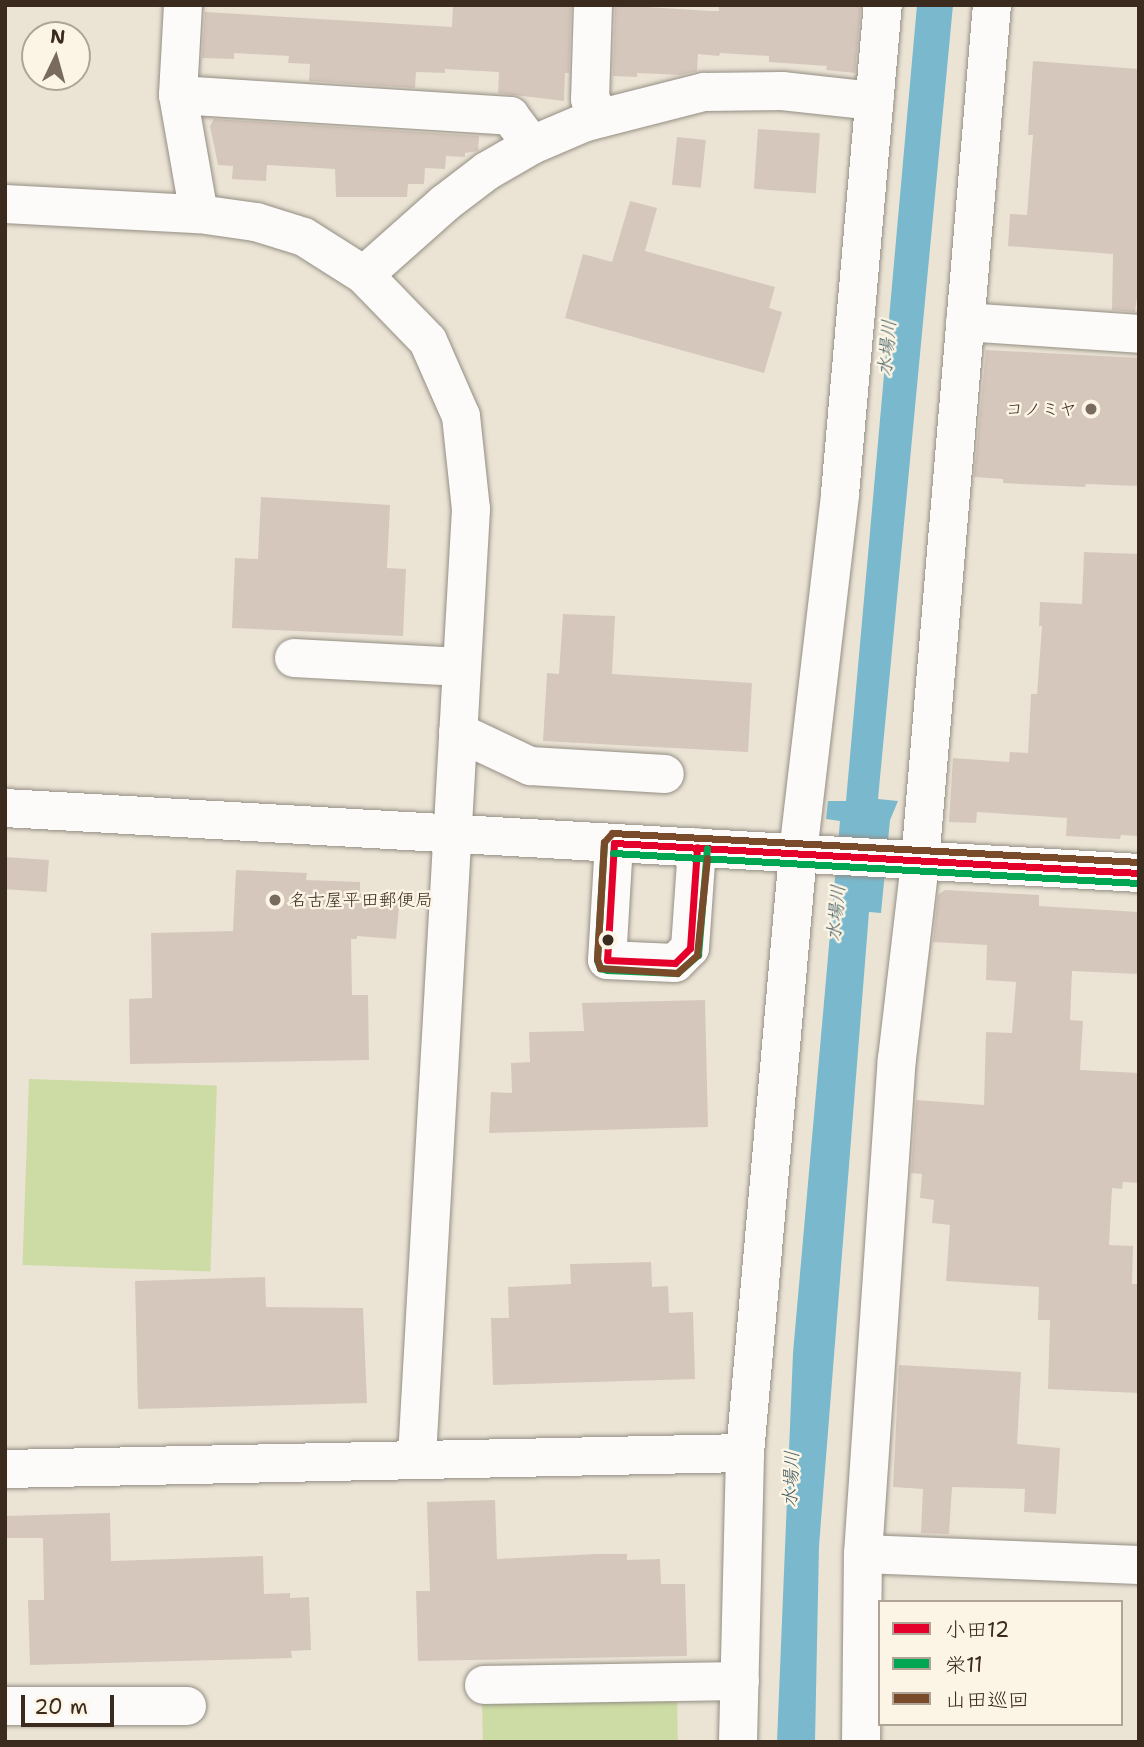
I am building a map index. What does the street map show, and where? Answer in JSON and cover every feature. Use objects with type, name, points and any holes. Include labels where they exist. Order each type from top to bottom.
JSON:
[{"type":"street","points":[[183,5],[178,95],[199,214]]},
{"type":"street","points":[[593,5],[590,99],[602,118]]},
{"type":"street","points":[[738,1742],[745,1453],[807,854],[883,5]]},
{"type":"street","points":[[861,1742],[863,1554],[897,1059],[912,861],[965,322],[992,5]]},
{"type":"street","points":[[365,275],[445,203],[486,171],[532,145],[602,118],[704,92],[782,91],[874,101]]},
{"type":"street","points":[[178,95],[510,116],[532,145]]},
{"type":"street","points":[[5,204],[199,214],[256,222],[304,236],[365,275],[428,341],[461,416],[471,509],[417,1458]]},
{"type":"street","points":[[965,322],[1139,334]]},
{"type":"street","points":[[294,658],[461,667]]},
{"type":"street","points":[[458,732],[530,766],[665,774]]},
{"type":"street","points":[[5,808],[1139,873]]},
{"type":"street","points":[[614,843],[607,960],[675,963],[690,948],[697,847]]},
{"type":"street","points":[[5,1469],[745,1453]]},
{"type":"street","points":[[863,1554],[1139,1565]]},
{"type":"street","points":[[484,1685],[740,1681]]},
{"type":"street","points":[[5,1706],[187,1706]]},
{"type":"green space","points":[[29,1079],[217,1086],[210,1271],[23,1265]]},
{"type":"green space","points":[[677,1693],[678,1742],[483,1742],[482,1696]]},
{"type":"water","name":"水場川","points":[[917,5],[953,5],[878,799],[898,801],[890,820],[881,913],[869,912],[819,1546],[815,1742],[777,1742],[793,1353],[840,821],[826,819],[828,801],[846,801]]},
{"type":"building","points":[[453,5],[571,5],[569,73],[565,73],[564,101],[498,93],[499,72],[445,69],[445,73],[416,72],[415,88],[309,81],[310,64],[288,63],[289,56],[234,53],[234,59],[202,58],[205,12],[452,27]]},
{"type":"building","points":[[615,5],[719,11],[719,5],[861,5],[855,73],[826,70],[827,66],[769,62],[769,56],[720,53],[719,56],[698,54],[697,71],[681,75],[637,73],[637,77],[613,76]]},
{"type":"building","points":[[1033,61],[1139,69],[1139,283],[1135,312],[1112,310],[1113,254],[1008,246],[1010,214],[1027,215],[1033,135],[1028,135]]},
{"type":"building","points":[[214,119],[479,136],[478,151],[465,153],[465,157],[446,156],[445,169],[425,168],[424,184],[408,184],[407,197],[336,197],[335,169],[267,165],[266,181],[232,179],[233,166],[218,165],[210,126]]},
{"type":"building","points":[[758,129],[820,133],[816,193],[754,189]]},
{"type":"building","points":[[677,137],[706,140],[701,188],[672,185]]},
{"type":"building","points":[[630,201],[657,208],[645,251],[775,287],[769,308],[782,312],[764,373],[565,318],[583,254],[612,262]]},
{"type":"building","points":[[986,350],[1139,358],[1139,486],[1086,484],[1085,487],[1003,483],[1003,479],[974,477]]},
{"type":"building","points":[[261,497],[390,505],[387,568],[406,569],[403,636],[232,628],[235,558],[258,559]]},
{"type":"building","points":[[1084,552],[1139,554],[1139,836],[1121,835],[1120,839],[1066,836],[1067,818],[977,812],[976,823],[949,822],[953,758],[1009,762],[1010,752],[1028,753],[1031,694],[1037,694],[1042,626],[1039,626],[1040,602],[1082,604]]},
{"type":"building","points":[[563,614],[615,616],[612,674],[752,683],[748,752],[543,741],[547,673],[559,674]]},
{"type":"building","points":[[5,857],[49,860],[47,892],[5,889]]},
{"type":"building","points":[[236,870],[307,873],[306,880],[360,882],[360,893],[400,897],[396,939],[357,936],[357,939],[351,939],[352,995],[368,995],[369,1060],[130,1064],[129,999],[152,998],[151,933],[233,931]]},
{"type":"building","points":[[945,890],[1039,895],[1039,906],[1139,912],[1139,974],[1072,971],[1070,1020],[1083,1021],[1080,1070],[1139,1073],[1139,1183],[1123,1182],[1122,1189],[1112,1188],[1109,1245],[1133,1246],[1132,1284],[1137,1284],[1139,1393],[1048,1389],[1050,1320],[1038,1320],[1039,1287],[946,1281],[950,1225],[932,1223],[934,1200],[920,1198],[922,1174],[911,1173],[916,1100],[984,1105],[986,1032],[1012,1033],[1016,982],[986,980],[987,945],[933,942],[938,895]]},
{"type":"building","points":[[705,1000],[708,1127],[489,1133],[491,1092],[512,1093],[511,1063],[530,1062],[529,1032],[584,1031],[582,1003]]},
{"type":"building","points":[[651,1262],[652,1287],[668,1286],[669,1313],[693,1312],[695,1379],[493,1385],[491,1318],[509,1318],[508,1287],[571,1284],[570,1264]]},
{"type":"building","points":[[265,1277],[266,1307],[363,1308],[367,1403],[138,1409],[135,1281]]},
{"type":"building","points":[[899,1365],[1021,1372],[1017,1444],[1060,1448],[1056,1514],[1024,1512],[1025,1489],[952,1487],[949,1534],[921,1533],[923,1489],[893,1487]]},
{"type":"building","points":[[495,1500],[497,1559],[627,1554],[627,1560],[660,1559],[661,1584],[685,1584],[687,1656],[418,1661],[416,1591],[430,1591],[427,1502]]},
{"type":"building","points":[[110,1513],[111,1561],[263,1556],[264,1594],[290,1593],[290,1598],[309,1597],[311,1650],[291,1651],[292,1658],[30,1665],[28,1600],[44,1600],[43,1538],[5,1538],[5,1516]]},
{"type":"transit line","name":"山田巡回","points":[[707,858],[697,955],[677,973],[600,968],[597,959],[604,842],[612,833],[1139,862]]},
{"type":"transit line","name":"栄11","points":[[604,842],[597,960],[600,968],[607,970],[677,973],[698,955],[707,848]]},
{"type":"transit line","name":"小田12","points":[[614,843],[1139,873]]},
{"type":"transit line","name":"小田12","points":[[614,843],[607,960],[675,963],[690,948],[697,847]]},
{"type":"transit line","name":"栄11","points":[[613,853],[1138,883]]},
{"type":"place","name":"コノミヤ","points":[[1091,409]]},
{"type":"place","name":"名古屋平田郵便局","points":[[275,900]]}]
